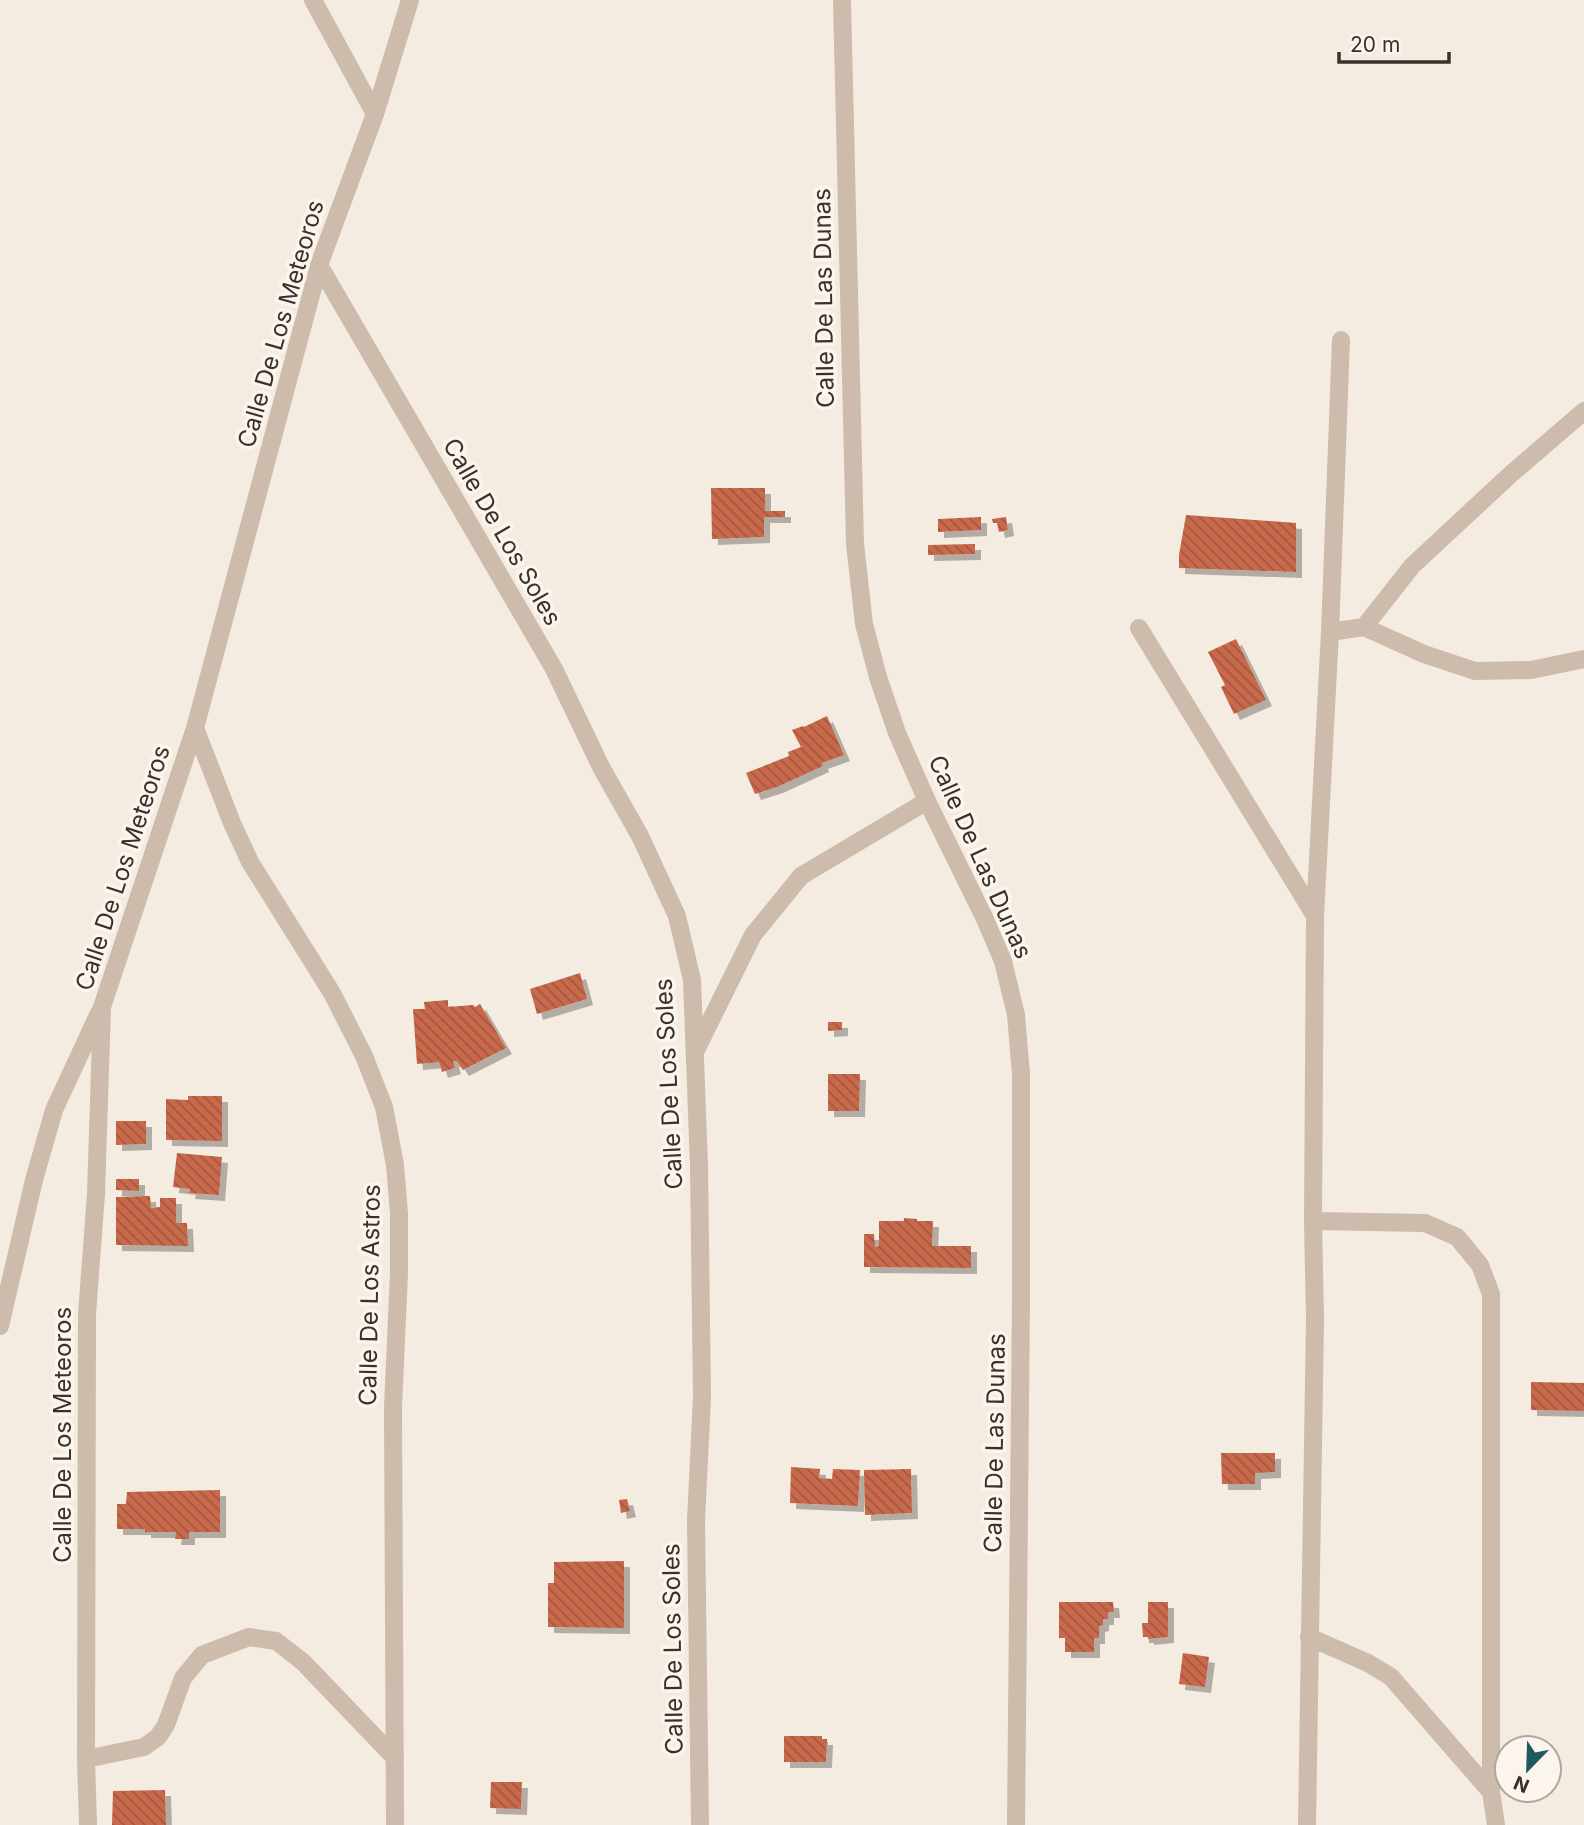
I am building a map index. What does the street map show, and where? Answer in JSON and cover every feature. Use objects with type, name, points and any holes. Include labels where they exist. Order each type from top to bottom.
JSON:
[{"type":"street","points":[[313,0],[375,114]]},
{"type":"street","name":"Calle De Los Meteoros","points":[[88,1825],[87,1314],[96,1194],[102,1007],[194,728],[319,265],[375,114],[410,0]]},
{"type":"street","name":"Calle De Las Dunas","points":[[842,0],[855,544],[864,624],[897,733],[1003,961],[1016,1014],[1021,1074],[1016,1825]]},
{"type":"street","name":"Calle De Los Soles","points":[[319,265],[554,669],[601,767],[640,836],[677,916],[692,981],[699,1165],[702,1397],[696,1520],[700,1825]]},
{"type":"street","points":[[1307,1825],[1315,1319],[1315,916],[1330,632],[1341,340]]},
{"type":"street","points":[[1364,627],[1412,566],[1584,411]]},
{"type":"street","points":[[1330,632],[1364,627],[1424,654],[1475,671],[1531,670],[1584,659]]},
{"type":"street","points":[[1139,628],[1315,916]]},
{"type":"street","name":"Calle De Los Astros","points":[[194,728],[250,862],[332,993],[364,1056],[384,1107],[395,1165],[399,1214],[393,1407],[395,1825]]},
{"type":"street","points":[[694,1055],[752,935],[801,876],[927,801]]},
{"type":"street","points":[[0,1326],[34,1180],[54,1110],[102,1007]]},
{"type":"street","points":[[1313,1221],[1425,1223],[1457,1237],[1480,1265],[1490,1294],[1491,1793],[1496,1825]]},
{"type":"street","points":[[86,1759],[144,1747],[158,1737],[166,1725],[183,1678],[202,1655],[249,1637],[276,1642],[303,1662],[395,1758]]},
{"type":"street","points":[[1309,1637],[1391,1677],[1491,1793]]},
{"type":"building","points":[[711,488],[765,488],[765,511],[785,511],[785,517],[764,517],[764,537],[712,539]]},
{"type":"building","points":[[1186,515],[1296,523],[1296,572],[1179,568]]},
{"type":"building","points":[[981,517],[981,530],[938,532],[938,519]]},
{"type":"building","points":[[1006,517],[1008,530],[999,532],[997,523],[993,523],[992,519]]},
{"type":"building","points":[[975,544],[975,554],[928,555],[928,545]]},
{"type":"building","points":[[1236,639],[1266,700],[1234,714],[1221,687],[1225,685],[1208,652]]},
{"type":"building","points":[[827,716],[844,755],[822,763],[823,766],[777,787],[755,794],[746,773],[789,756],[788,752],[801,747],[792,730]]},
{"type":"building","points":[[580,973],[587,999],[537,1014],[530,989]]},
{"type":"building","points":[[448,1000],[448,1007],[475,1007],[480,1004],[506,1048],[463,1070],[457,1061],[453,1061],[455,1068],[442,1072],[439,1062],[417,1064],[413,1009],[425,1009],[424,1002]]},
{"type":"building","points":[[828,1022],[842,1022],[842,1030],[828,1031]]},
{"type":"building","points":[[828,1074],[860,1074],[859,1111],[828,1111]]},
{"type":"building","points":[[188,1096],[222,1096],[222,1141],[166,1140],[166,1099],[188,1100]]},
{"type":"building","points":[[116,1121],[146,1121],[146,1144],[116,1145]]},
{"type":"building","points":[[177,1153],[222,1157],[219,1195],[189,1193],[190,1189],[173,1187]]},
{"type":"building","points":[[116,1179],[139,1179],[139,1191],[116,1190]]},
{"type":"building","points":[[150,1196],[151,1208],[160,1207],[160,1198],[176,1198],[176,1223],[187,1223],[188,1246],[116,1245],[116,1197]]},
{"type":"building","points":[[904,1218],[933,1221],[932,1246],[971,1246],[971,1268],[864,1267],[864,1234],[874,1234],[875,1247],[879,1246],[879,1221],[904,1221]]},
{"type":"building","points":[[1531,1382],[1584,1383],[1584,1411],[1531,1410]]},
{"type":"building","points":[[1221,1453],[1275,1453],[1275,1472],[1255,1473],[1255,1484],[1222,1484]]},
{"type":"building","points":[[791,1467],[820,1469],[819,1478],[832,1479],[833,1469],[860,1470],[858,1506],[790,1503]]},
{"type":"building","points":[[911,1469],[912,1513],[865,1515],[864,1470]]},
{"type":"building","points":[[220,1490],[220,1532],[189,1532],[189,1539],[175,1539],[176,1532],[117,1529],[117,1504],[126,1504],[127,1492]]},
{"type":"building","points":[[627,1499],[630,1511],[621,1513],[619,1500]]},
{"type":"building","points":[[624,1561],[624,1628],[548,1627],[548,1583],[554,1583],[554,1562]]},
{"type":"building","points":[[1059,1602],[1113,1602],[1114,1612],[1108,1612],[1108,1619],[1103,1619],[1103,1625],[1099,1626],[1099,1638],[1094,1638],[1094,1652],[1065,1652],[1065,1638],[1059,1638]]},
{"type":"building","points":[[1148,1602],[1168,1602],[1168,1637],[1143,1637],[1142,1623],[1148,1623]]},
{"type":"building","points":[[1183,1653],[1209,1657],[1205,1687],[1179,1684]]},
{"type":"building","points":[[784,1736],[822,1736],[822,1739],[827,1739],[826,1762],[784,1762]]},
{"type":"building","points":[[491,1782],[522,1782],[521,1809],[490,1808]]},
{"type":"building","points":[[165,1790],[166,1825],[112,1825],[113,1791]]}]
